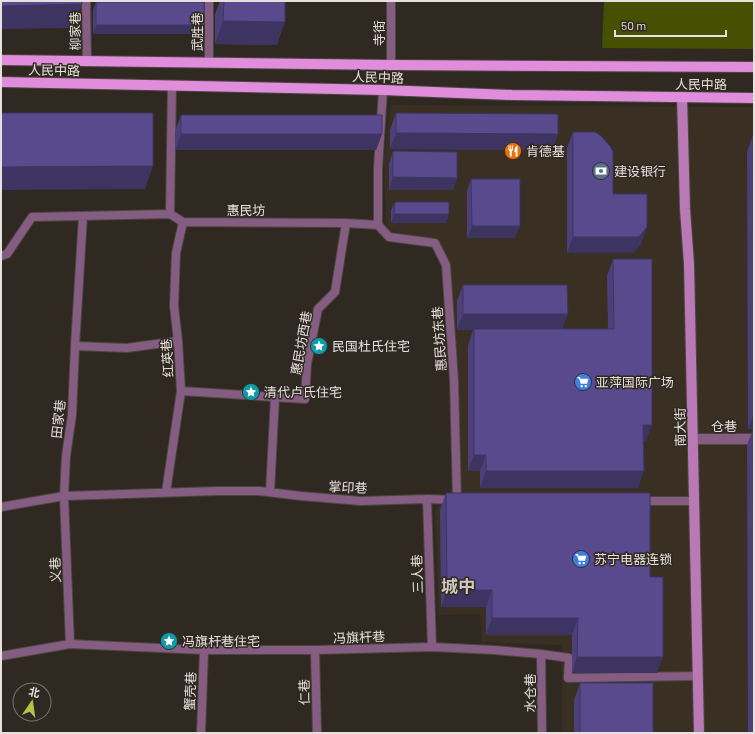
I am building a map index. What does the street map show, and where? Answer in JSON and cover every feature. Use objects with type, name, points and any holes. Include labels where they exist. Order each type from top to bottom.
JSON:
[{"type":"main road","name":"人民中路","points":[[1,60],[391,65],[754,67]]},
{"type":"main road","name":"人民中路","points":[[1,82],[383,90],[512,95],[754,98]]},
{"type":"main road","name":"南大街","points":[[682,97],[684,209],[689,264],[694,440],[699,733]]},
{"type":"street","name":"仓巷","points":[[694,440],[754,439]]},
{"type":"lane","name":"柳家巷","points":[[86,1],[87,61]]},
{"type":"lane","name":"武胜巷","points":[[209,1],[209,63]]},
{"type":"lane","name":"寺街","points":[[391,65],[392,1]]},
{"type":"lane","points":[[170,214],[172,85]]},
{"type":"lane","points":[[378,225],[378,168],[383,90]]},
{"type":"lane","points":[[1,256],[7,254],[32,218],[170,214],[183,222]]},
{"type":"lane","name":"田家巷","points":[[64,496],[66,456],[72,415],[83,216]]},
{"type":"lane","name":"惠民坊","points":[[183,222],[346,223],[378,225]]},
{"type":"lane","name":"红英巷","points":[[166,492],[181,391],[174,306],[176,253],[183,222]]},
{"type":"lane","name":"惠民坊西巷","points":[[181,391],[305,398],[307,364],[318,309],[335,292],[346,223]]},
{"type":"lane","name":"惠民坊东巷","points":[[378,225],[389,237],[435,243],[446,265],[461,500]]},
{"type":"lane","points":[[75,346],[127,348],[178,341]]},
{"type":"lane","points":[[270,492],[275,396]]},
{"type":"lane","name":"掌印巷","points":[[1,507],[64,496],[259,490],[301,496],[361,501],[427,499],[461,500]]},
{"type":"lane","name":"义巷","points":[[64,496],[70,644]]},
{"type":"lane","name":"三人巷","points":[[427,499],[432,647]]},
{"type":"lane","points":[[632,501],[695,501]]},
{"type":"lane","name":"冯旗杆巷","points":[[1,656],[70,644],[204,650],[315,650],[432,647],[494,650],[569,658],[568,678],[698,676]]},
{"type":"lane","name":"蟹壳巷","points":[[201,733],[204,650]]},
{"type":"lane","name":"仁巷","points":[[315,650],[317,733]]},
{"type":"lane","name":"水仓巷","points":[[542,654],[542,733]]},
{"type":"shaded area","points":[[391,105],[754,107],[754,733],[562,733],[562,645],[482,642],[480,614],[439,615],[435,511],[460,480],[457,367],[449,259],[437,240],[386,230],[384,156]]},
{"type":"green space","points":[[604,1],[754,1],[754,49],[602,48]]},
{"type":"building","points":[[1,1],[82,1],[82,4],[1,6]]},
{"type":"building","points":[[224,1],[285,1],[285,22],[223,21]]},
{"type":"building","points":[[96,2],[204,2],[204,25],[96,25]]},
{"type":"building","points":[[1,113],[153,113],[153,166],[1,167]]},
{"type":"building","points":[[396,113],[558,114],[558,134],[396,133]]},
{"type":"building","points":[[181,115],[382,115],[382,134],[181,134]]},
{"type":"building","points":[[573,132],[595,132],[610,146],[613,152],[613,194],[647,194],[647,227],[639,237],[573,237]]},
{"type":"building","points":[[753,135],[754,135],[754,390]]},
{"type":"building","points":[[393,151],[457,152],[457,178],[393,177]]},
{"type":"building","points":[[471,179],[520,179],[520,226],[472,226]]},
{"type":"building","points":[[395,202],[449,202],[449,214],[394,214]]},
{"type":"building","points":[[613,259],[652,259],[652,425],[643,425],[644,471],[486,471],[486,455],[474,455],[474,329],[614,329]]},
{"type":"building","points":[[463,285],[567,285],[568,314],[463,314]]},
{"type":"building","points":[[753,428],[754,428],[754,647]]},
{"type":"building","points":[[446,493],[650,493],[650,577],[663,577],[663,657],[577,657],[578,618],[492,618],[492,590],[447,590]]},
{"type":"building","points":[[580,683],[653,683],[653,733],[580,733]]},
{"type":"place","name":"肯德基","points":[[513,151]]},
{"type":"place","name":"建设银行","points":[[601,171]]},
{"type":"place","name":"民国杜氏住宅","points":[[319,346]]},
{"type":"place","name":"亚萍国际广场","points":[[583,382]]},
{"type":"place","name":"清代卢氏住宅","points":[[251,392]]},
{"type":"place","name":"苏宁电器连锁","points":[[581,559]]},
{"type":"place","name":"冯旗杆巷住宅","points":[[169,641]]},
{"type":"district","name":"城中","points":[[458,585]]}]
